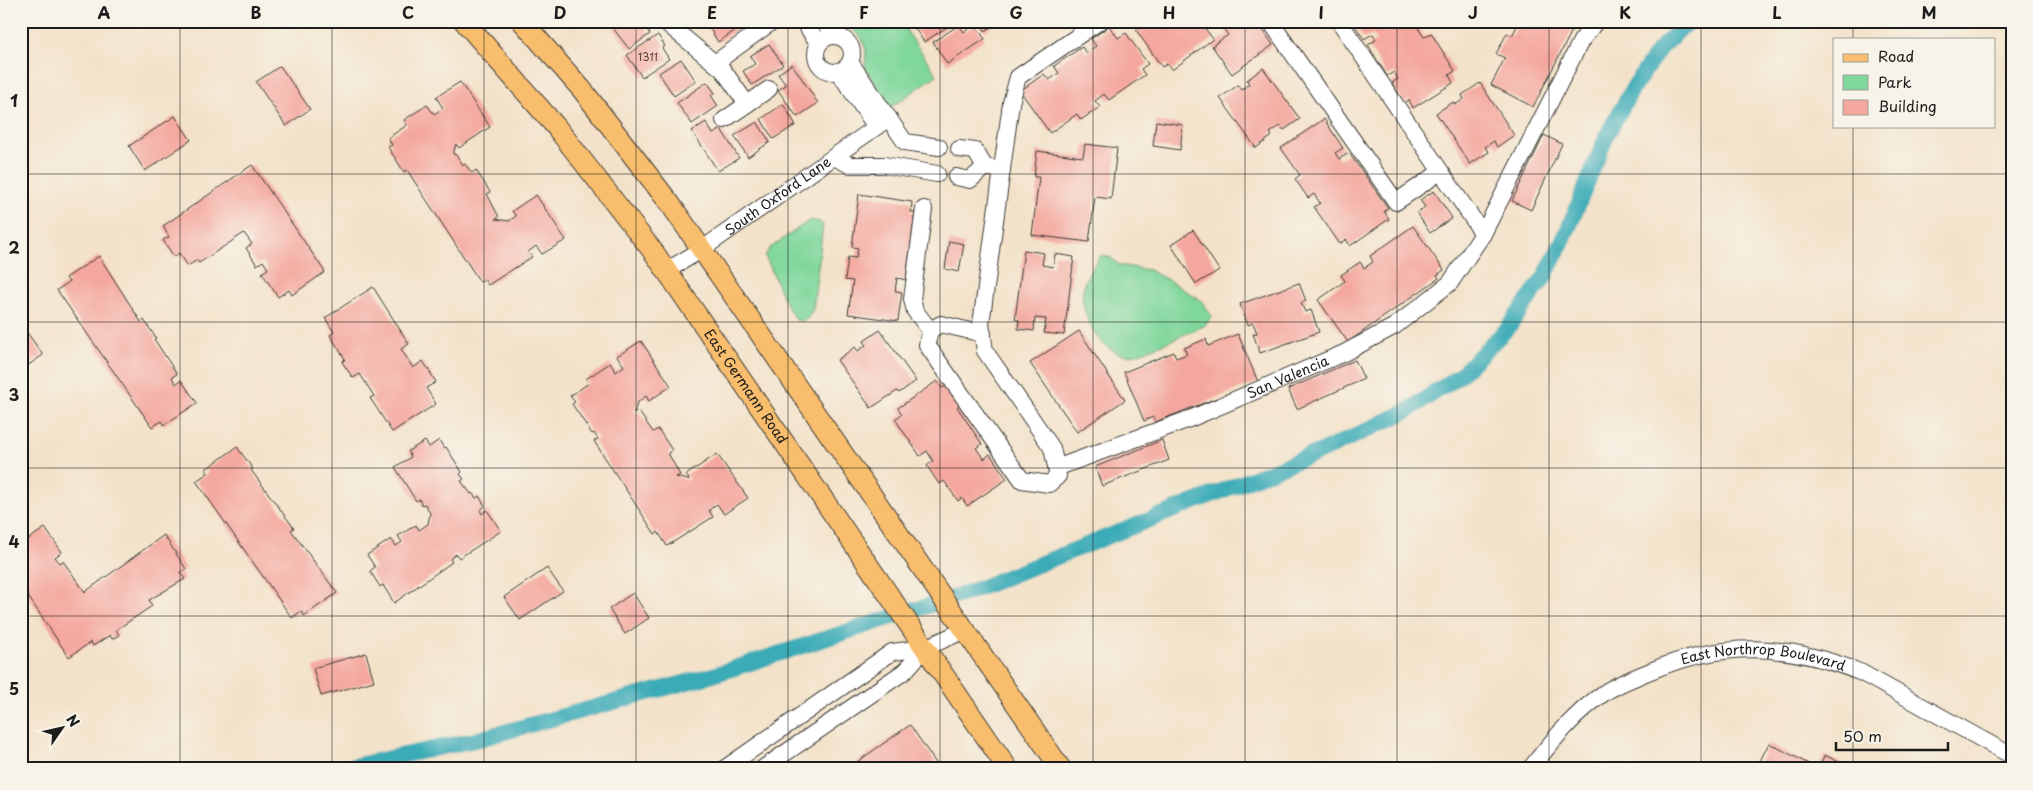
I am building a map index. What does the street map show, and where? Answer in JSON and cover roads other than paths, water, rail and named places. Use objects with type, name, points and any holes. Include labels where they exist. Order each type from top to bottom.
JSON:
[{"type":"main road","name":"East Germann Road","points":[[464,21],[557,128],[666,271],[1008,769]]},
{"type":"main road","points":[[522,21],[584,92],[633,154],[1061,769]]},
{"type":"street","points":[[664,21],[723,70],[747,104]]},
{"type":"street","points":[[715,63],[773,21]]},
{"type":"street","points":[[803,21],[819,44]]},
{"type":"street","points":[[822,21],[834,36]]},
{"type":"street","points":[[924,209],[912,298],[915,311],[930,330],[927,345],[1022,480],[1049,484],[1058,476],[1052,448],[985,351],[981,324],[1011,103],[1018,77],[1100,21]]},
{"type":"street","points":[[1270,21],[1396,202],[1440,172]]},
{"type":"street","points":[[1338,21],[1484,234]]},
{"type":"street","name":"San Valencia","points":[[1056,468],[1192,418],[1344,353],[1395,326],[1450,283],[1484,234],[1581,41],[1596,21]]},
{"type":"street","points":[[834,36],[840,37],[849,44],[851,50],[844,66],[832,71],[821,66],[816,55],[819,44],[823,40],[834,36]]},
{"type":"street","points":[[844,66],[883,122],[905,142],[940,147]]},
{"type":"street","points":[[724,120],[769,89]]},
{"type":"street","name":"South Oxford Lane","points":[[666,271],[701,250],[883,122]]},
{"type":"street","points":[[910,170],[914,144]]},
{"type":"street","points":[[959,149],[975,151],[985,167],[1002,170]]},
{"type":"street","points":[[834,157],[850,165],[884,165],[937,174]]},
{"type":"street","points":[[956,178],[970,180],[985,167]]},
{"type":"street","points":[[930,330],[941,324],[983,334]]},
{"type":"street","points":[[762,769],[905,672],[926,648],[960,624]]},
{"type":"street","points":[[724,769],[892,652],[926,648]]},
{"type":"street","name":"East Northrop Boulevard","points":[[1530,769],[1576,716],[1604,693],[1667,664],[1697,655],[1739,648],[1799,653],[1845,666],[1862,673],[2012,756]]},
{"type":"waterway","points":[[339,769],[475,740],[713,675],[967,593],[1329,448],[1407,411],[1459,376],[1507,329],[1544,278],[1566,234],[1607,135],[1633,88],[1660,48],[1689,21]]}]
